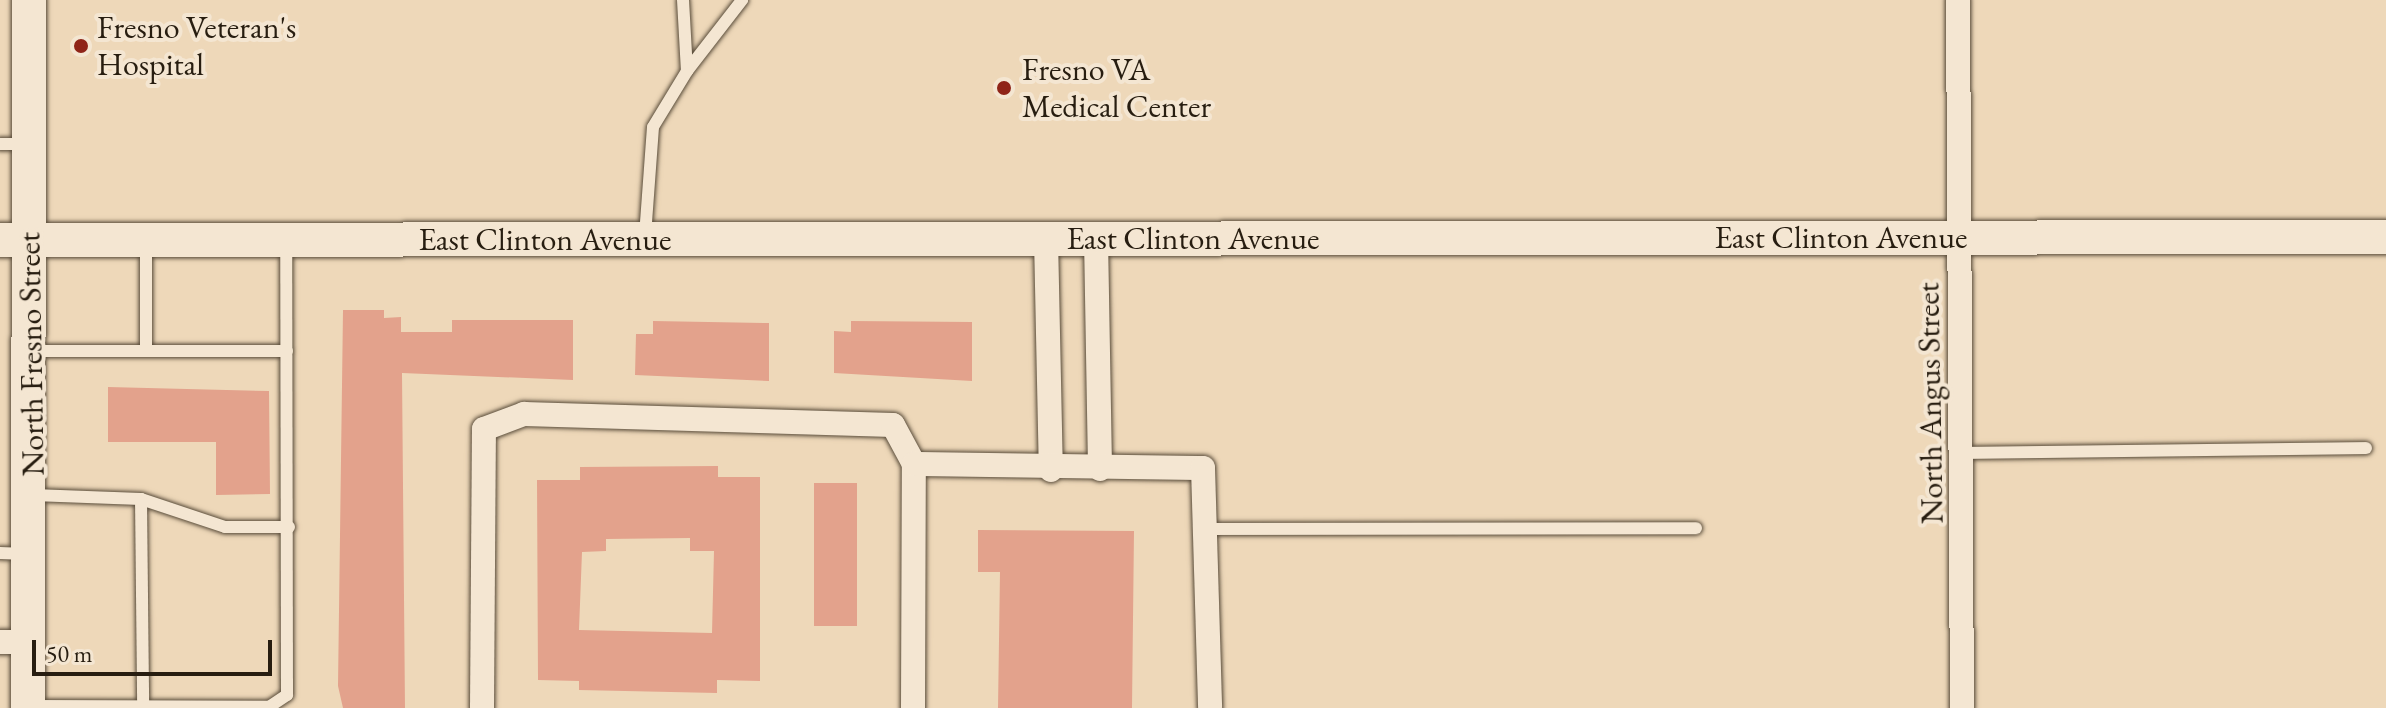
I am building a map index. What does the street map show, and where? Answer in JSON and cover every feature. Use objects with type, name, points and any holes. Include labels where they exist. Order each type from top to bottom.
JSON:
[{"type":"main road","name":"North Fresno Street","points":[[28,707],[14,642],[17,554],[33,495],[31,351],[15,240],[15,144],[29,0]]},
{"type":"main road","name":"East Clinton Avenue","points":[[15,240],[2386,237]]},
{"type":"street","name":"North Angus Street","points":[[1958,0],[1958,237],[1965,453],[1962,708]]},
{"type":"street","points":[[1046,238],[1051,470]]},
{"type":"street","points":[[1096,238],[1100,469]]},
{"type":"street","points":[[482,708],[484,429],[524,414],[893,425],[914,464],[913,708]]},
{"type":"street","points":[[914,464],[1051,470],[1203,468],[1210,708]]},
{"type":"lane","points":[[683,0],[687,71]]},
{"type":"lane","points":[[644,239],[653,127],[687,71],[742,0]]},
{"type":"lane","points":[[146,240],[146,351]]},
{"type":"lane","points":[[28,707],[269,707],[287,695],[286,240]]},
{"type":"lane","points":[[31,351],[287,351]]},
{"type":"lane","points":[[1965,453],[2366,448]]},
{"type":"lane","points":[[33,495],[141,499],[225,527],[289,527]]},
{"type":"lane","points":[[141,499],[143,707]]},
{"type":"lane","points":[[1205,529],[1696,528]]},
{"type":"building","points":[[343,310],[384,310],[384,318],[401,317],[401,332],[452,332],[452,320],[573,320],[573,380],[402,373],[405,708],[343,708],[338,686]]},
{"type":"building","points":[[653,321],[769,323],[769,381],[635,375],[636,334],[653,334]]},
{"type":"building","points":[[851,321],[972,322],[972,381],[834,373],[834,331],[851,332]]},
{"type":"building","points":[[108,387],[269,391],[270,494],[216,495],[216,442],[108,442]]},
{"type":"building","points":[[718,466],[718,477],[760,477],[760,681],[717,680],[717,693],[579,690],[579,681],[538,680],[537,480],[580,480],[580,467]],"holes":[[[690,538],[690,551],[714,551],[712,633],[579,630],[582,552],[606,551],[606,539]]]},
{"type":"building","points":[[814,483],[857,483],[857,626],[814,626]]},
{"type":"building","points":[[978,530],[1134,531],[1132,708],[998,708],[1000,572],[978,572]]},
{"type":"place","name":"Fresno Veteran's Hospital","points":[[81,46]]},
{"type":"place","name":"Fresno VA Medical Center","points":[[1004,88]]}]
